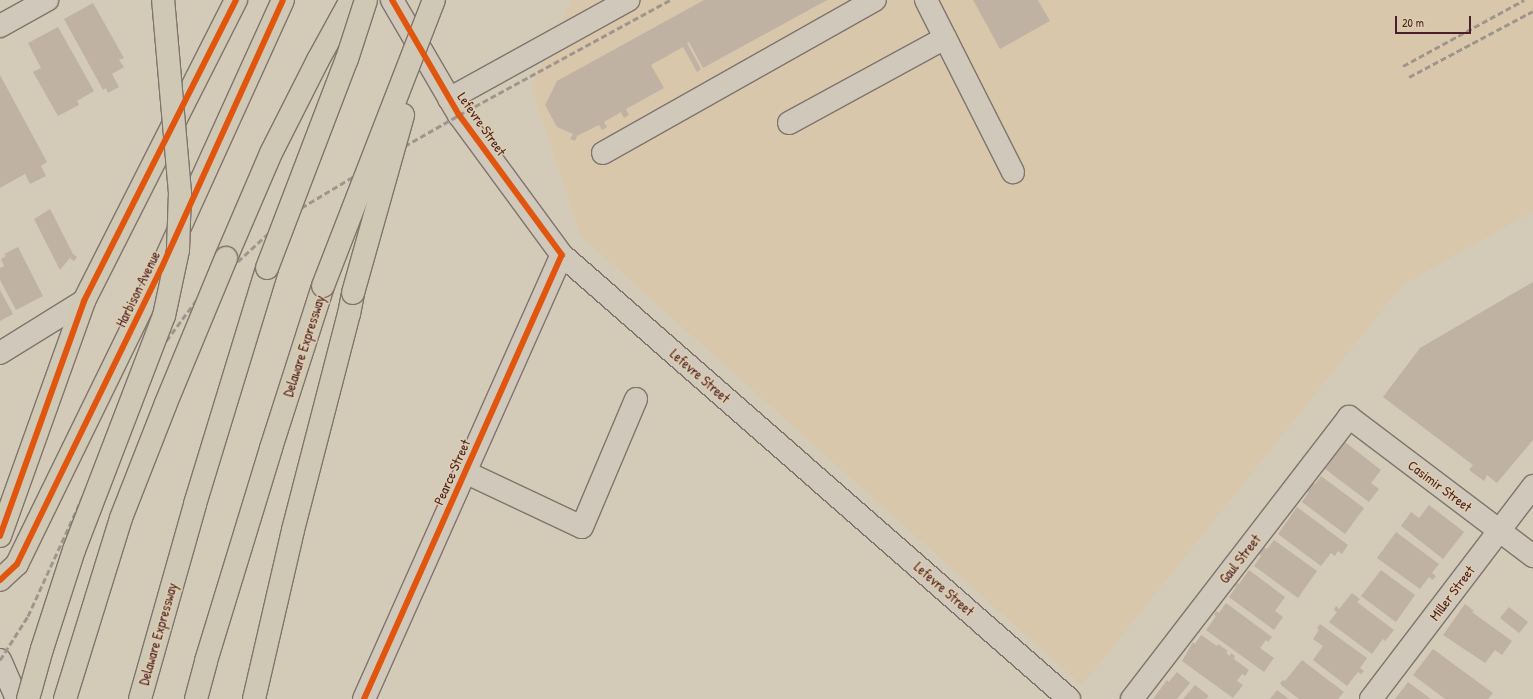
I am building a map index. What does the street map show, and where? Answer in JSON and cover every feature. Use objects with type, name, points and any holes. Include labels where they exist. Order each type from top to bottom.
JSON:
[{"type":"main road","points":[[28,699],[42,649],[74,550],[164,316],[178,250],[180,193],[163,0]]},
{"type":"main road","points":[[0,536],[84,301],[236,0]]},
{"type":"main road","name":"Harbison Avenue","points":[[0,580],[17,564],[144,304],[284,0]]},
{"type":"main road","points":[[65,699],[122,518],[207,301],[272,153],[318,60],[351,0]]},
{"type":"main road","name":"Delaware Expressway","points":[[140,699],[197,496],[267,268],[347,58],[366,0]]},
{"type":"main road","points":[[254,699],[293,530],[353,293],[435,0]]},
{"type":"main road","name":"Delaware Expressway","points":[[196,699],[206,661],[323,286],[435,0]]},
{"type":"street","points":[[0,26],[47,0]]},
{"type":"street","name":"Lefevre Street","points":[[392,0],[459,115],[562,255],[1069,699]]},
{"type":"street","points":[[449,98],[628,0]]},
{"type":"street","points":[[603,153],[875,0]]},
{"type":"street","points":[[926,0],[1012,172]]},
{"type":"street","points":[[789,123],[945,38]]},
{"type":"street","name":"Pearce Street","points":[[364,699],[562,255]]},
{"type":"street","points":[[0,352],[84,301]]},
{"type":"street","points":[[465,472],[582,527],[636,399]]},
{"type":"street","name":"Casimir Street","points":[[1348,418],[1349,417],[1533,556]]},
{"type":"street","name":"Gaul Street","points":[[1132,699],[1348,418]]},
{"type":"street","name":"Miller Street","points":[[1371,699],[1533,486]]},
{"type":"street","points":[[0,660],[17,699]]},
{"type":"shaded area","points":[[572,0],[1533,0],[1533,211],[1402,285],[1082,685],[581,236],[531,86]]},
{"type":"building","points":[[704,0],[827,0],[703,68],[689,42],[687,43],[701,69],[697,72],[683,47],[651,65],[664,88],[626,109],[629,115],[624,118],[621,112],[604,122],[607,127],[602,130],[599,125],[577,136],[575,141],[570,139],[573,134],[557,127],[545,105],[557,81]]},
{"type":"building","points":[[973,0],[1038,0],[1050,21],[1000,49]]},
{"type":"building","points":[[93,3],[124,58],[119,60],[124,67],[112,74],[119,87],[108,93],[106,88],[103,90],[64,19]]},
{"type":"building","points":[[58,27],[94,91],[77,101],[79,105],[58,116],[33,72],[41,68],[28,43]]},
{"type":"building","points":[[0,75],[47,162],[41,166],[46,176],[30,184],[25,174],[0,188]]},
{"type":"building","points":[[50,209],[73,254],[77,257],[74,261],[70,258],[60,270],[34,219]]},
{"type":"building","points":[[18,247],[43,296],[16,310],[0,280],[0,268],[4,266],[1,259],[6,256],[4,254]]},
{"type":"building","points":[[1533,282],[1533,440],[1497,483],[1487,475],[1484,481],[1469,470],[1473,465],[1383,397],[1420,348]]},
{"type":"building","points":[[0,290],[13,314],[0,321]]},
{"type":"building","points":[[1345,442],[1381,470],[1371,483],[1379,489],[1369,502],[1325,469]]},
{"type":"building","points":[[1321,476],[1364,508],[1345,534],[1302,502],[1308,493],[1306,491],[1312,482],[1315,484]]},
{"type":"building","points":[[1429,505],[1464,532],[1443,559],[1401,526],[1411,512],[1419,518]]},
{"type":"building","points":[[1297,507],[1348,545],[1342,554],[1338,551],[1335,556],[1331,553],[1321,566],[1278,534]]},
{"type":"building","points":[[1396,532],[1439,564],[1432,573],[1436,576],[1433,580],[1429,577],[1420,589],[1377,558]]},
{"type":"building","points":[[1274,540],[1317,571],[1298,598],[1254,566],[1261,556],[1259,554],[1264,547],[1267,549]]},
{"type":"building","points":[[1249,570],[1285,597],[1275,611],[1283,617],[1274,630],[1229,597],[1237,583],[1239,584]]},
{"type":"building","points":[[1381,570],[1415,595],[1396,622],[1361,596]]},
{"type":"building","points":[[1352,593],[1360,599],[1357,602],[1394,630],[1385,641],[1383,639],[1372,654],[1329,622],[1337,612],[1334,610],[1336,606],[1339,609]]},
{"type":"building","points":[[1226,603],[1272,637],[1268,642],[1266,640],[1260,648],[1274,658],[1264,672],[1206,630],[1216,616],[1214,615],[1216,611],[1219,613]]},
{"type":"building","points":[[1465,604],[1474,611],[1472,612],[1512,641],[1502,655],[1495,650],[1485,663],[1443,635]]},
{"type":"building","points":[[1509,607],[1528,622],[1519,633],[1500,618]]},
{"type":"building","points":[[1320,624],[1367,658],[1360,668],[1364,671],[1361,674],[1358,672],[1347,686],[1313,660],[1323,646],[1313,639],[1319,630],[1317,628]]},
{"type":"building","points":[[1201,635],[1217,646],[1218,644],[1228,651],[1226,653],[1230,656],[1231,653],[1235,656],[1234,659],[1249,670],[1245,676],[1242,674],[1237,681],[1243,685],[1233,698],[1182,661],[1193,642],[1195,644]]},
{"type":"building","points":[[1433,649],[1493,693],[1488,699],[1445,699],[1413,675]]},
{"type":"building","points":[[1302,660],[1344,692],[1338,699],[1299,699],[1282,686],[1280,683],[1283,680],[1285,681]]},
{"type":"building","points":[[1177,672],[1190,683],[1177,699],[1153,699],[1167,680],[1169,682]]},
{"type":"building","points":[[1408,682],[1431,699],[1395,699]]},
{"type":"building","points":[[1195,685],[1209,696],[1206,699],[1183,699]]},
{"type":"building","points":[[1277,690],[1289,699],[1270,699]]},
{"type":"railway","points":[[0,660],[28,616],[134,384],[198,298],[286,217],[459,115],[670,0]]},
{"type":"railway","points":[[1403,66],[1524,0]]},
{"type":"railway","points":[[1409,77],[1533,11]]},
{"type":"cycle path","points":[[0,536],[84,301],[236,0]]},
{"type":"cycle path","points":[[0,580],[17,564],[161,269],[283,0]]},
{"type":"cycle path","points":[[364,699],[562,255],[459,115],[392,0]]}]
